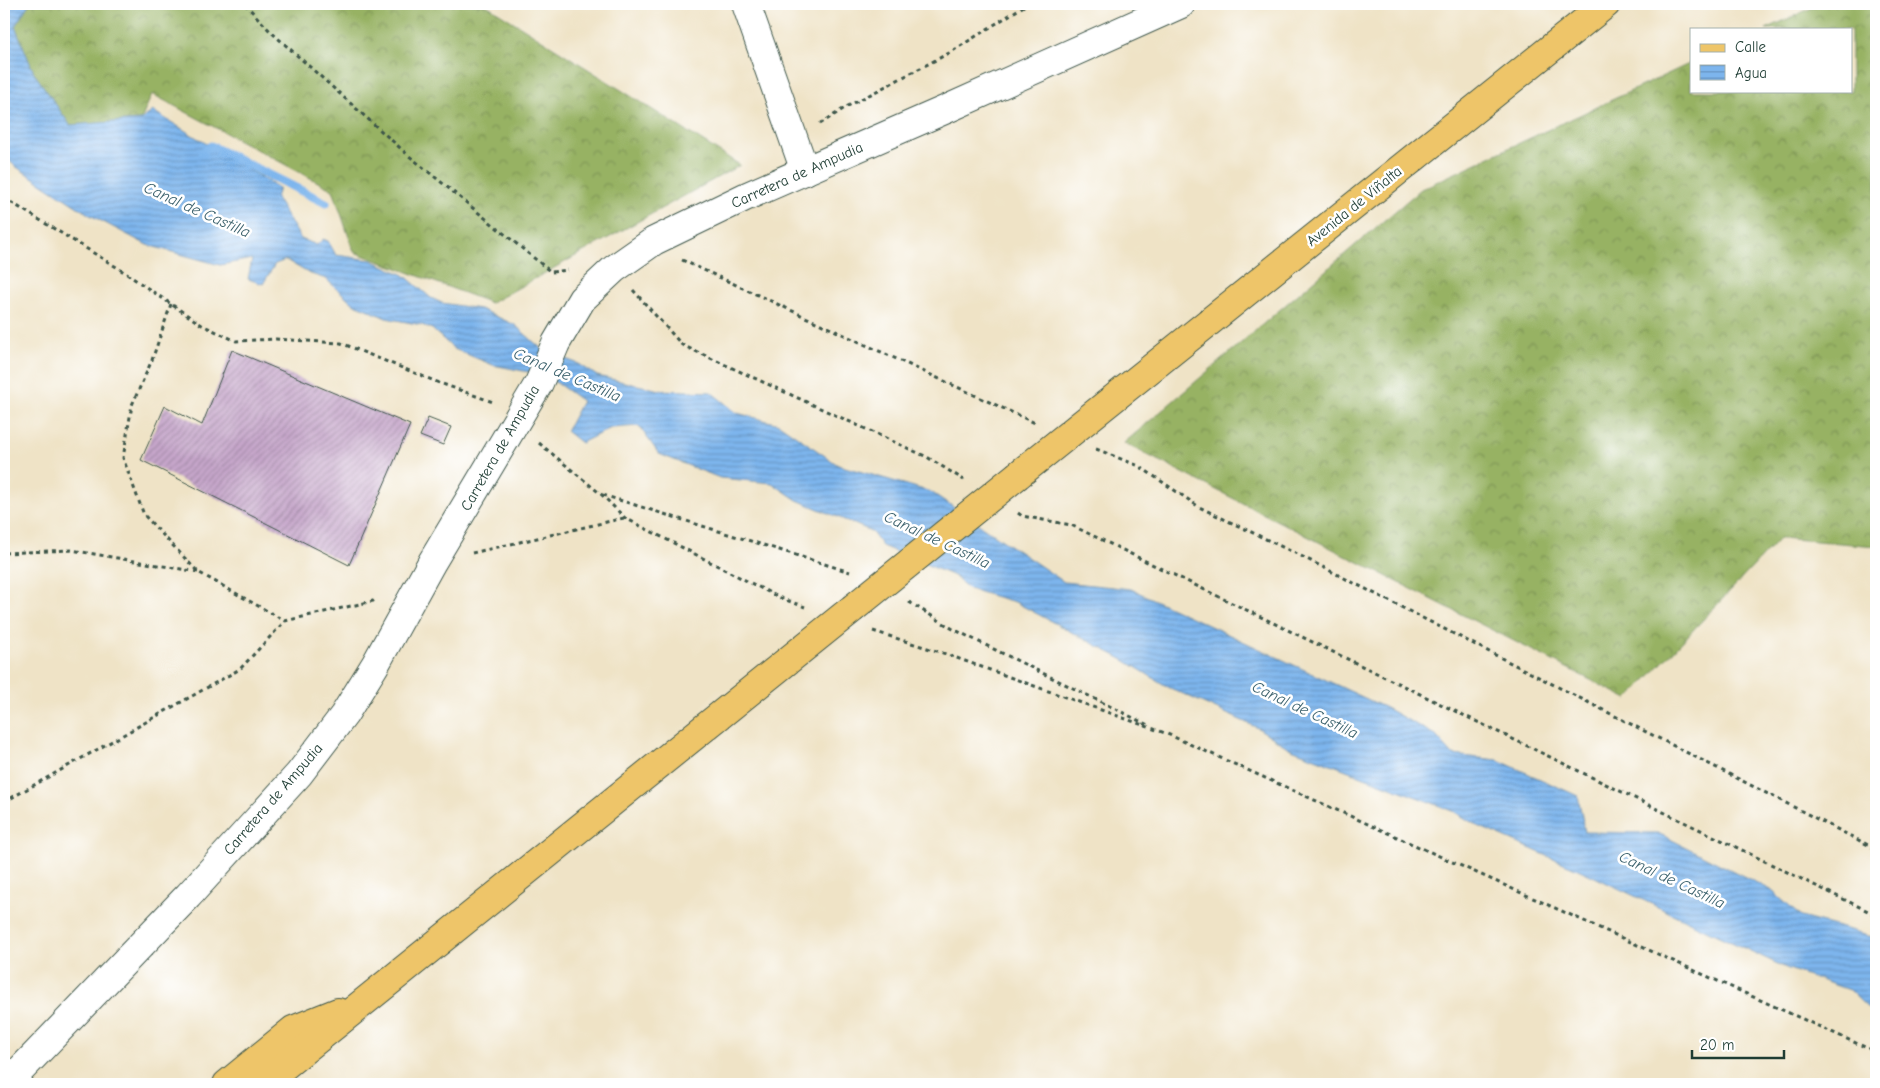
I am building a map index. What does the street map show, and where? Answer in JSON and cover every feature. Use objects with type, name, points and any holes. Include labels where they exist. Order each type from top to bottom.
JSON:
[{"type":"main road","name":"Avenida de Viñalta","points":[[262,1084],[286,1073],[362,1002],[1606,4]]},
{"type":"main road","points":[[227,1084],[293,1030],[362,1002]]},
{"type":"street","points":[[746,4],[805,171]]},
{"type":"street","name":"Carretera de Ampudia","points":[[7,1084],[174,910],[300,774],[344,715],[375,665],[432,562],[539,383],[556,343],[582,299],[614,269],[654,241],[745,197],[1181,4]]},
{"type":"path","points":[[245,4],[272,32],[408,155],[551,272]]},
{"type":"path","points":[[794,140],[848,106],[952,52],[1027,4]]},
{"type":"path","points":[[4,198],[118,268],[202,325],[236,341],[276,338],[341,343],[437,382],[494,402],[544,448],[602,495],[624,518],[778,597],[845,614],[940,652],[1165,733],[1876,1052]]},
{"type":"path","points":[[676,257],[1066,438],[1138,466],[1199,507],[1299,555],[1876,849]]},
{"type":"path","points":[[614,269],[682,345],[927,457],[966,482]]},
{"type":"path","points":[[171,304],[152,360],[132,405],[123,458],[144,515],[198,572],[284,621]]},
{"type":"path","points":[[1014,511],[1022,516],[1071,524],[1876,915]]},
{"type":"path","points":[[432,562],[624,518]]},
{"type":"path","points":[[4,553],[71,550],[198,572]]},
{"type":"path","points":[[4,802],[240,670],[284,621],[373,601],[380,596]]},
{"type":"green space","points":[[29,4],[485,4],[740,165],[491,303],[354,252],[333,190],[152,94],[141,120],[70,125],[34,73],[15,26]]},
{"type":"green space","points":[[1820,4],[1876,4],[1876,546],[1780,538],[1628,699],[1124,443],[1421,189],[1690,63],[1690,92],[1852,92],[1852,28],[1768,28]]},
{"type":"water","name":"Canal de Castilla","points":[[4,4],[29,4],[15,26],[34,73],[70,125],[141,120],[153,111],[279,188],[276,198],[301,239],[317,245],[323,239],[328,241],[336,255],[371,260],[404,275],[431,298],[442,303],[480,309],[515,325],[544,351],[579,364],[597,376],[660,390],[711,392],[737,413],[779,424],[838,465],[931,492],[1064,582],[1131,589],[1386,708],[1435,735],[1453,755],[1498,760],[1578,796],[1585,832],[1658,833],[1771,890],[1801,917],[1876,937],[1876,1016],[1849,990],[1786,968],[1580,870],[1478,826],[1453,811],[1289,748],[1258,728],[1168,687],[1124,660],[1015,602],[969,589],[954,576],[882,546],[871,531],[797,500],[772,483],[720,478],[659,454],[639,426],[611,428],[581,443],[566,431],[582,401],[557,383],[534,373],[493,365],[454,349],[432,329],[422,325],[386,318],[353,303],[326,279],[308,273],[286,260],[275,264],[263,284],[248,279],[252,259],[220,265],[147,245],[90,215],[15,166],[4,156]]},
{"type":"building","points":[[232,350],[410,425],[349,565],[141,460],[165,406],[202,425]]},
{"type":"building","points":[[428,418],[451,427],[443,445],[420,436]]},
{"type":"waterway","points":[[202,153],[211,146],[326,203]]}]
